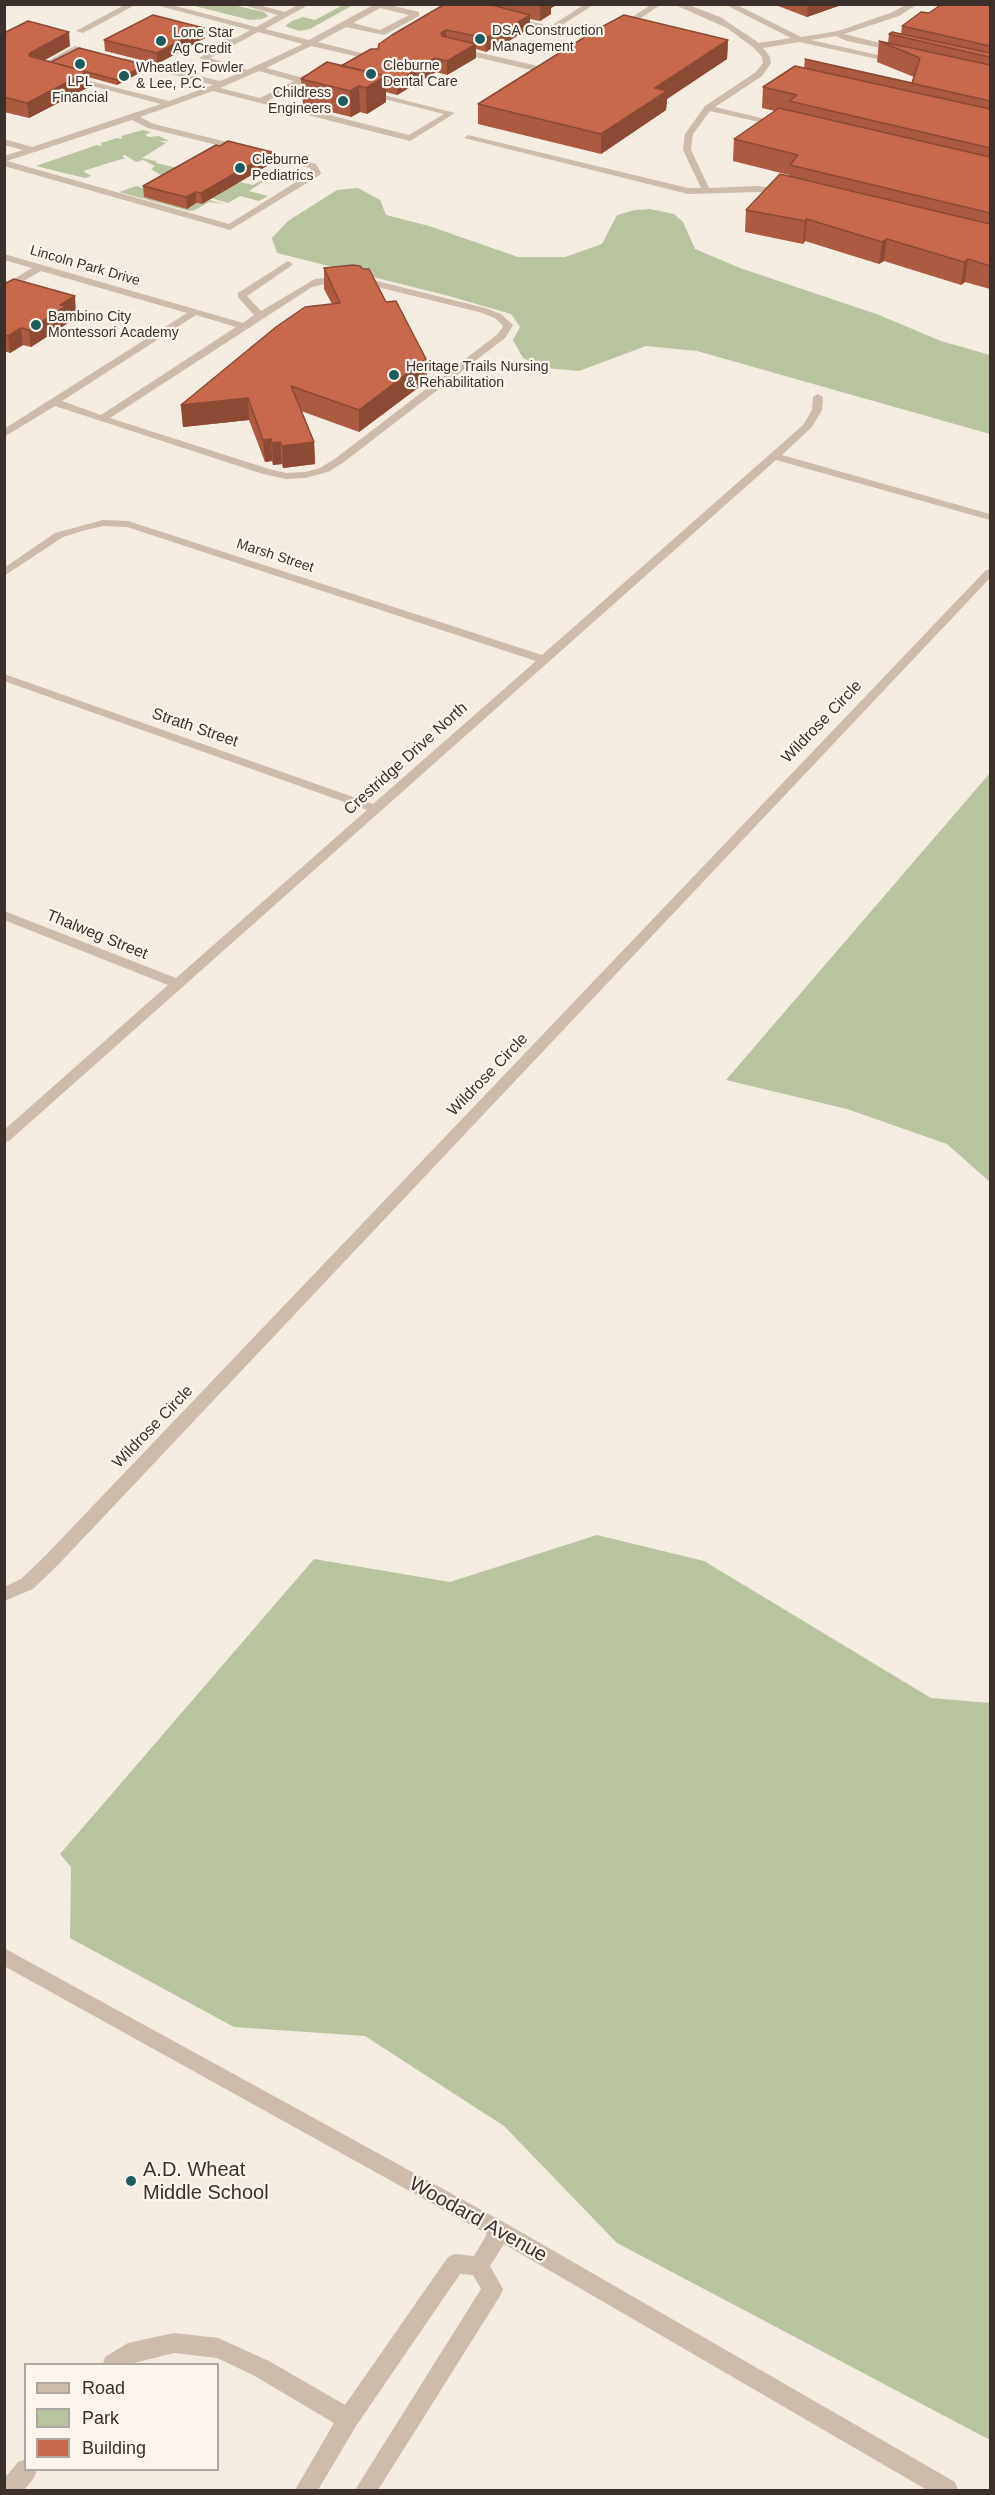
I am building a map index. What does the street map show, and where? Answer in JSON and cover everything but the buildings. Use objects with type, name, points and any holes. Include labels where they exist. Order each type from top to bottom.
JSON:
[{"type":"street","points":[[80,31],[133,4]]},
{"type":"street","points":[[156,4],[176,7],[374,59]]},
{"type":"street","points":[[243,4],[287,15]]},
{"type":"street","points":[[248,73],[203,58],[306,4]]},
{"type":"street","points":[[496,16],[552,29],[591,4]]},
{"type":"street","points":[[608,35],[658,4]]},
{"type":"street","points":[[677,4],[717,19],[757,46],[766,57],[767,63],[759,74],[708,108],[689,134],[687,150],[707,192]]},
{"type":"street","points":[[728,4],[801,40],[901,63]]},
{"type":"street","points":[[757,46],[837,33],[896,14],[914,4]]},
{"type":"street","points":[[4,161],[172,104],[248,73],[312,43],[346,24],[381,5],[416,14],[381,33],[346,24]]},
{"type":"street","points":[[182,27],[239,41]]},
{"type":"street","points":[[837,33],[847,39],[902,51]]},
{"type":"street","points":[[447,47],[548,71],[558,65]]},
{"type":"street","points":[[48,72],[37,69],[78,48],[111,56]]},
{"type":"street","points":[[122,59],[262,100],[410,138],[451,113],[362,91]]},
{"type":"street","points":[[259,68],[301,80]]},
{"type":"street","points":[[759,74],[770,77]]},
{"type":"street","points":[[59,75],[172,104]]},
{"type":"street","points":[[262,100],[307,77],[328,82]]},
{"type":"street","points":[[708,108],[783,126]]},
{"type":"street","points":[[4,161],[230,227],[317,173],[313,166],[151,126],[133,117]]},
{"type":"street","points":[[468,138],[688,191],[757,189],[800,194]]},
{"type":"street","points":[[4,142],[32,150]]},
{"type":"street","name":"Lincoln Park Drive","points":[[4,257],[244,326]]},
{"type":"street","points":[[260,316],[241,295],[288,264]]},
{"type":"street","points":[[4,289],[41,267]]},
{"type":"street","points":[[54,402],[102,419],[267,472],[286,476],[305,475],[324,470],[340,460],[502,336],[508,325],[498,316],[482,310],[353,278],[318,281],[244,326],[102,419]]},
{"type":"street","points":[[4,434],[195,312]]},
{"type":"street","name":"Crestridge Drive North","points":[[4,1138],[807,427],[818,410],[818,397]]},
{"type":"street","points":[[773,456],[990,517]]},
{"type":"street","name":"Marsh Street","points":[[4,573],[59,535],[103,523],[128,524],[543,659]]},
{"type":"street","name":"Wildrose Circle","points":[[4,1594],[27,1584],[52,1560],[990,572]]},
{"type":"street","name":"Strath Street","points":[[4,677],[375,809]]},
{"type":"street","name":"Thalweg Street","points":[[4,915],[178,984]]},
{"type":"street","name":"Woodard Avenue","points":[[4,1956],[500,2231],[947,2490]]},
{"type":"street","points":[[479,2266],[500,2231]]},
{"type":"street","points":[[306,2490],[348,2419],[455,2264],[479,2266]]},
{"type":"street","points":[[366,2490],[493,2289],[479,2266]]},
{"type":"street","points":[[114,2363],[128,2353],[174,2343],[218,2348],[261,2368],[348,2419]]},
{"type":"street","points":[[10,2490],[24,2471]]},
{"type":"green space","points":[[191,5],[233,5],[264,12],[268,16],[250,20]]},
{"type":"green space","points":[[343,5],[353,5],[310,29],[299,31],[285,26],[303,17],[315,20]]},
{"type":"green space","points":[[143,130],[151,132],[145,135],[149,137],[159,136],[169,141],[159,141],[166,143],[142,158],[253,185],[262,180],[264,181],[249,191],[268,196],[259,201],[240,196],[228,203],[211,198],[218,194],[168,173],[161,175],[151,169],[155,166],[143,160],[136,162],[125,155],[122,156],[125,158],[83,171],[91,176],[85,178],[36,166],[97,145],[102,146],[101,143],[117,138],[122,139],[121,136]]},
{"type":"green space","points":[[136,186],[154,191],[186,209],[196,203],[202,204],[209,200],[225,204],[209,202],[189,211],[119,192]]},
{"type":"green space","points":[[358,188],[380,200],[386,215],[429,226],[518,257],[565,257],[602,244],[617,215],[635,210],[650,209],[674,214],[683,222],[695,249],[740,268],[879,315],[941,341],[990,355],[990,434],[697,351],[646,346],[579,371],[545,368],[523,358],[513,340],[520,327],[511,314],[277,253],[272,238],[288,221],[337,190]]},
{"type":"green space","points":[[990,773],[990,1182],[947,1144],[847,1109],[726,1080]]},
{"type":"green space","points":[[597,1535],[704,1561],[931,1698],[990,1703],[990,2440],[617,2243],[504,2126],[365,2036],[234,2027],[70,1938],[71,1867],[60,1854],[314,1559],[450,1582]]},
{"type":"place","name":"DSA Construction Management","points":[[480,39]]},
{"type":"place","name":"Lone Star Ag Credit","points":[[161,41]]},
{"type":"place","name":"LPL Financial","points":[[80,64]]},
{"type":"place","name":"Cleburne Dental Care","points":[[371,74]]},
{"type":"place","name":"Wheatley, Fowler & Lee, P.C.","points":[[124,76]]},
{"type":"place","name":"Childress Engineers","points":[[343,101]]},
{"type":"place","name":"Cleburne Pediatrics","points":[[240,168]]},
{"type":"place","name":"Bambino City Montessori Academy","points":[[36,325]]},
{"type":"place","name":"Heritage Trails Nursing & Rehabilitation","points":[[394,375]]},
{"type":"place","name":"A.D. Wheat Middle School","points":[[131,2181]]}]
